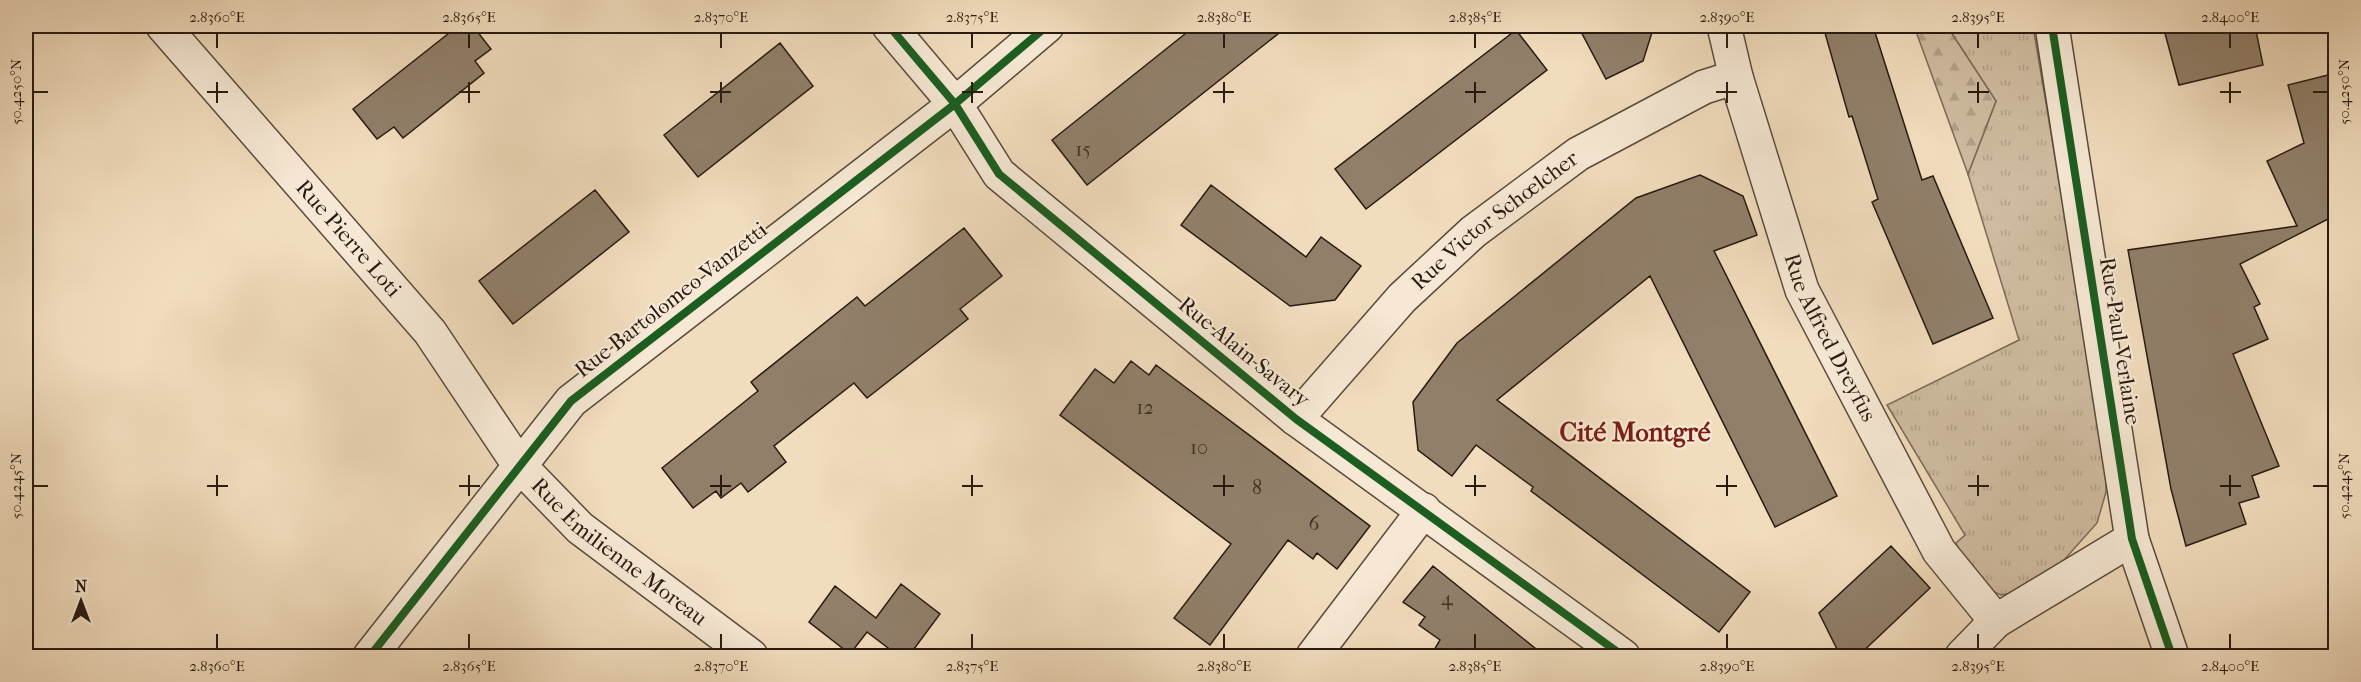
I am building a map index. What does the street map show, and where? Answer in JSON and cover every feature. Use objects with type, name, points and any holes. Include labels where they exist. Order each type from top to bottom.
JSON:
[{"type":"street","name":"Rue Pierre Loti","points":[[163,26],[430,332],[519,465]]},
{"type":"street","name":"Rue Alain Savary","points":[[889,26],[955,104],[999,174],[1296,419],[1623,657]]},
{"type":"street","name":"Rue Bartolomeo Vanzetti","points":[[370,657],[571,401],[955,104],[1047,26]]},
{"type":"street","name":"Rue Alfred Dreyfus","points":[[1724,26],[1737,77],[1802,290],[1939,551],[1996,621]]},
{"type":"street","name":"Rue Paul Verlaine","points":[[2052,26],[2132,539],[2172,657]]},
{"type":"street","name":"Rue Victor Schœlcher","points":[[1296,419],[1402,298],[1473,232],[1578,153],[1704,87],[1737,77]]},
{"type":"street","name":"Rue Emilienne Moreau","points":[[519,465],[580,528],[751,657]]},
{"type":"street","points":[[1313,657],[1424,510]]},
{"type":"street","points":[[1962,657],[1996,621],[2132,539]]},
{"type":"green space","points":[[1914,26],[1947,26],[1996,101],[1968,174]]},
{"type":"green space","points":[[1947,26],[2033,26],[2106,461],[2106,492],[2097,523],[2056,569],[2026,591],[2001,595],[1974,583],[1956,543],[1965,535],[1887,405],[2019,340],[1968,174],[1996,101]]},
{"type":"building","points":[[458,26],[473,26],[491,49],[475,61],[484,73],[403,138],[394,127],[377,139],[353,109]]},
{"type":"building","points":[[1195,26],[1288,26],[1087,185],[1052,140]]},
{"type":"building","points":[[1578,26],[1654,26],[1643,61],[1606,79]]},
{"type":"building","points":[[1823,26],[1873,26],[1922,180],[1933,176],[1993,318],[1933,344],[1872,202],[1878,199],[1852,116],[1849,117]]},
{"type":"building","points":[[2163,26],[2255,26],[2263,65],[2179,85]]},
{"type":"building","points":[[1516,30],[1547,70],[1366,209],[1335,169]]},
{"type":"building","points":[[780,43],[813,86],[698,177],[664,135]]},
{"type":"building","points":[[2336,73],[2336,215],[2240,264],[2260,304],[2254,307],[2268,339],[2233,354],[2279,466],[2252,476],[2259,497],[2239,503],[2246,524],[2186,546],[2171,489],[2128,250],[2297,226],[2267,161],[2304,143],[2288,85]]},
{"type":"building","points":[[1700,175],[1743,196],[1757,235],[1714,251],[1837,496],[1775,527],[1650,276],[1497,400],[1750,592],[1719,632],[1531,491],[1533,487],[1476,445],[1452,476],[1418,450],[1413,402],[1457,343],[1636,198]]},
{"type":"building","points":[[1211,185],[1306,257],[1321,237],[1361,266],[1335,300],[1290,306],[1181,225]]},
{"type":"building","points":[[595,190],[629,232],[513,324],[479,281]]},
{"type":"building","points":[[964,228],[1002,276],[960,309],[968,319],[867,398],[854,383],[774,446],[786,462],[748,492],[741,483],[721,498],[716,491],[693,508],[662,468],[758,391],[751,382],[857,297],[865,306]]},
{"type":"building","points":[[1131,361],[1149,375],[1156,365],[1370,526],[1337,569],[1317,553],[1313,559],[1288,540],[1210,645],[1174,618],[1231,544],[1060,415],[1095,369],[1114,383]]},
{"type":"building","points":[[1891,546],[1930,588],[1857,657],[1841,657],[1819,613]]},
{"type":"building","points":[[1433,566],[1546,657],[1430,657],[1440,640],[1419,625],[1425,617],[1403,602]]},
{"type":"building","points":[[901,584],[940,614],[908,657],[900,657],[867,632],[850,654],[809,622],[835,586],[876,618]]},
{"type":"cycle path","points":[[889,26],[955,104],[999,174],[1296,419],[1623,656]]},
{"type":"cycle path","points":[[370,656],[571,401],[955,104],[1047,26]]},
{"type":"cycle path","points":[[2052,26],[2132,539],[2172,656]]},
{"type":"district","name":"Cité Montgré","points":[[1635,432]]}]
